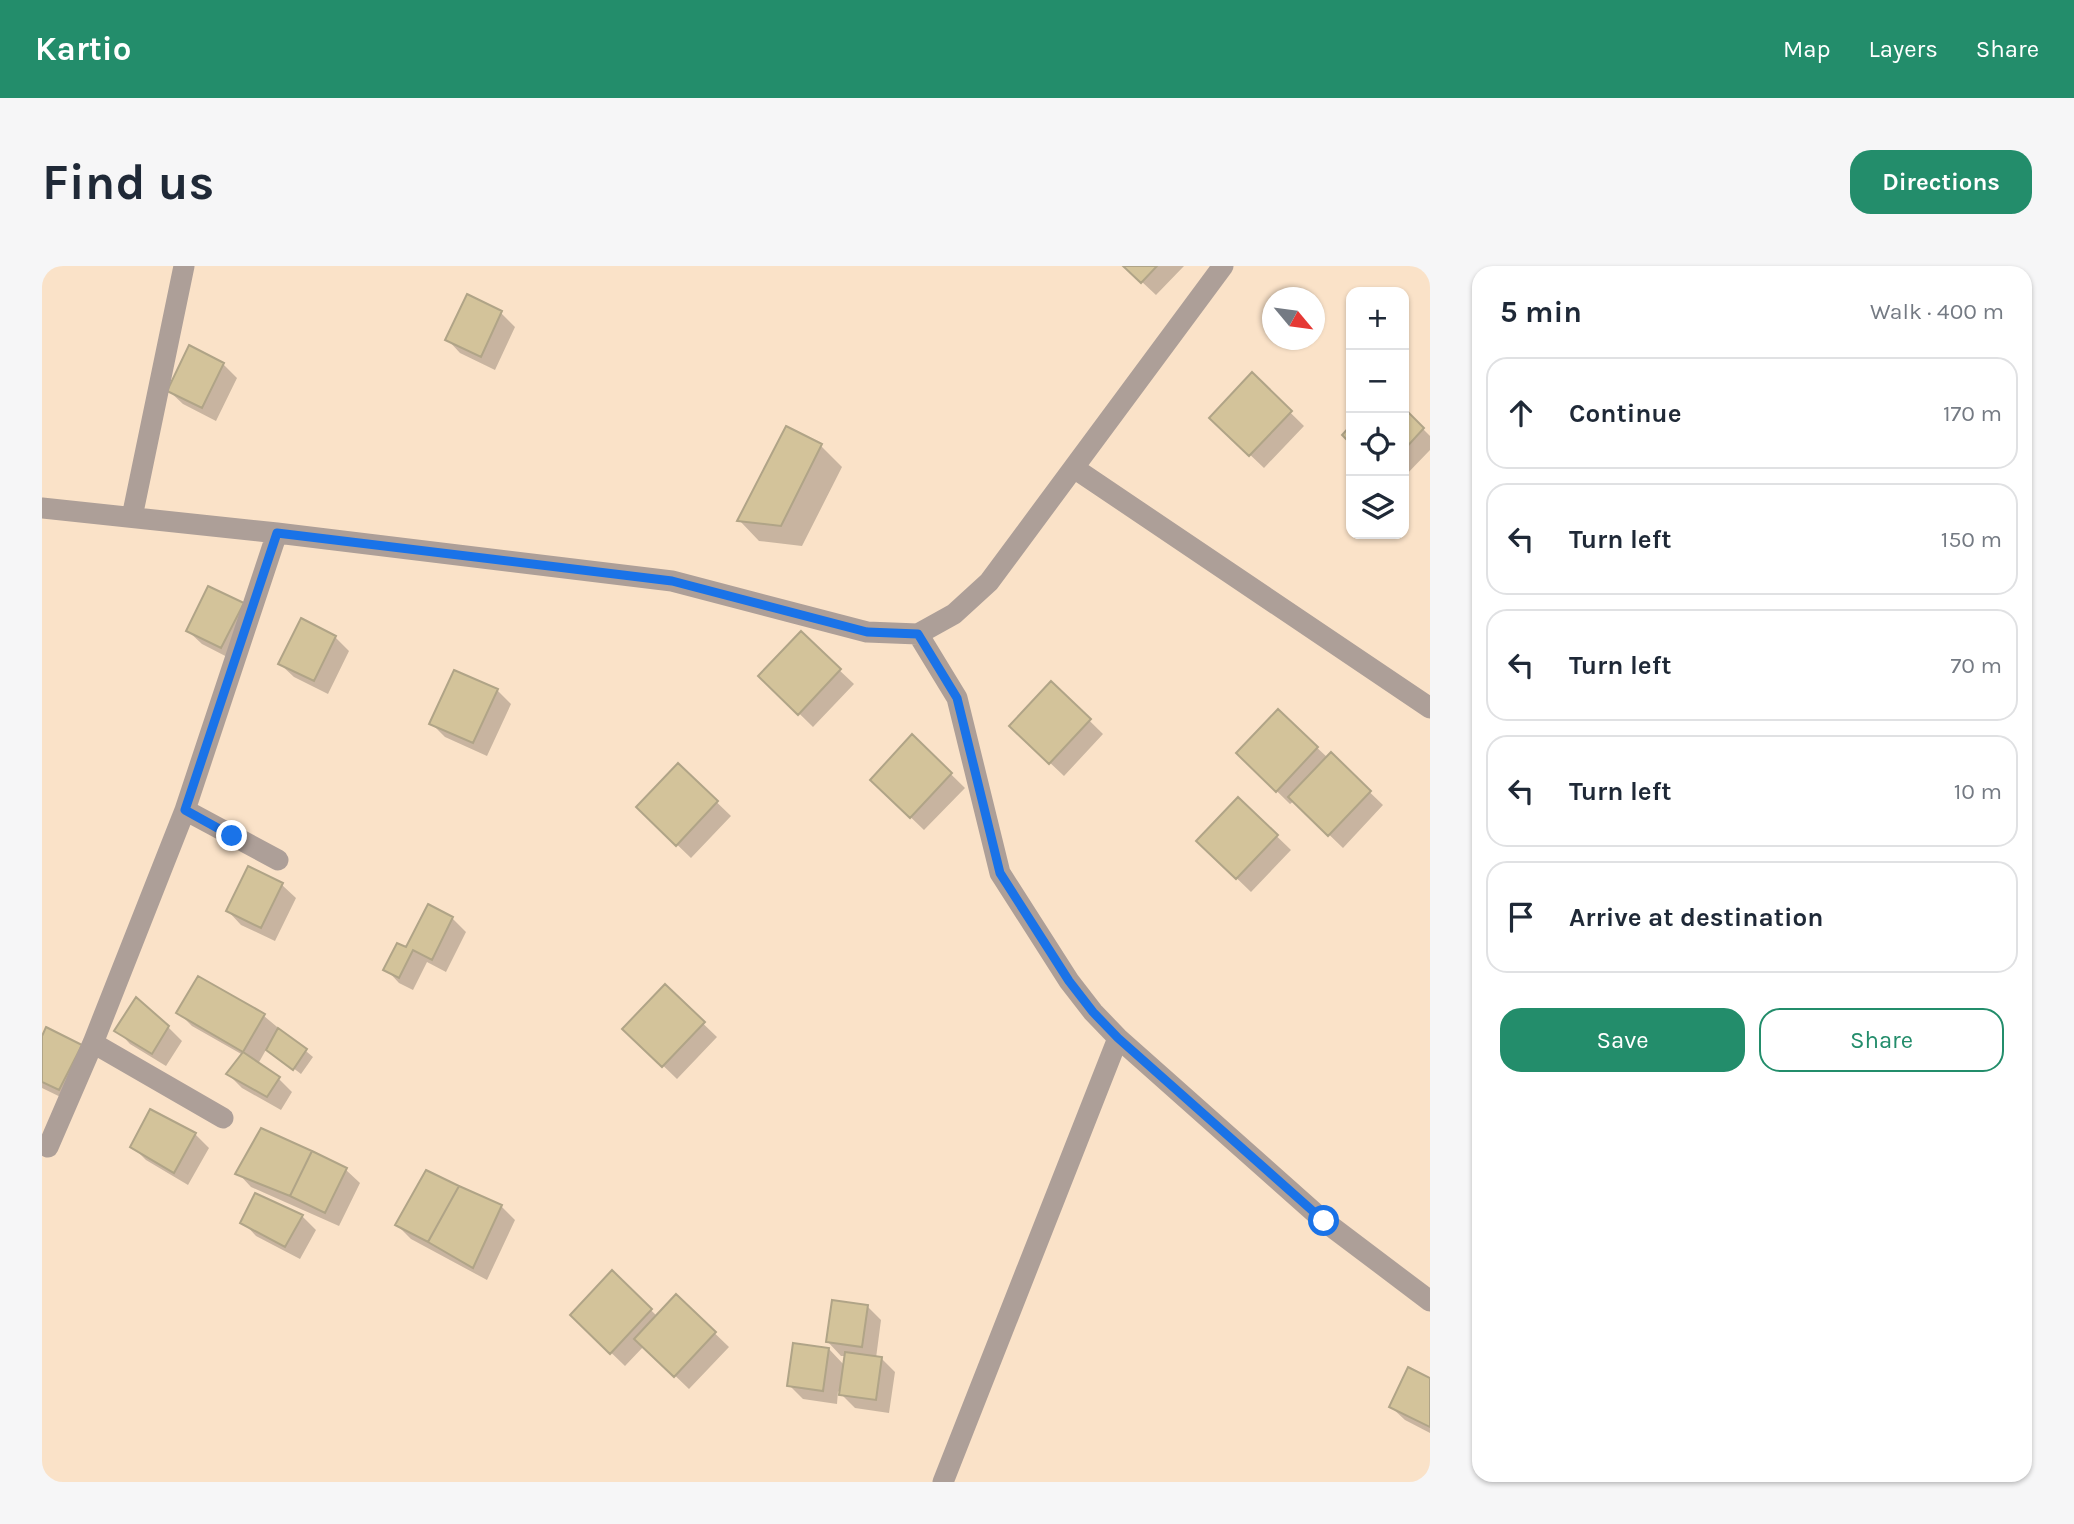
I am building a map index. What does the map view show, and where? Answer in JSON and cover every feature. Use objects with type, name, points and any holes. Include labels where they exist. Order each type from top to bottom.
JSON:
[{"type":"street","points":[[132,517],[184,266]]},
{"type":"street","points":[[42,508],[277,533],[672,581],[867,632],[918,634],[954,614],[989,582],[1223,266]]},
{"type":"street","points":[[1074,468],[1430,708]]},
{"type":"street","points":[[48,1147],[93,1043],[185,810],[277,533]]},
{"type":"street","points":[[918,634],[957,698],[1000,873],[1069,981],[1118,1038],[1324,1221],[1430,1301]]},
{"type":"street","points":[[185,810],[278,860]]},
{"type":"street","points":[[943,1482],[1118,1038]]},
{"type":"street","points":[[93,1043],[223,1118]]},
{"type":"building","points":[[1123,266],[1157,266],[1141,283]]},
{"type":"building","points":[[467,294],[502,311],[481,357],[445,340]]},
{"type":"building","points":[[189,345],[224,363],[202,408],[167,391]]},
{"type":"building","points":[[1252,372],[1292,411],[1249,456],[1209,418]]},
{"type":"building","points":[[1409,413],[1424,428],[1409,444]]},
{"type":"building","points":[[786,426],[822,444],[781,526],[737,521]]},
{"type":"building","points":[[208,586],[244,603],[221,648],[186,631]]},
{"type":"building","points":[[301,618],[336,636],[314,681],[278,664]]},
{"type":"building","points":[[801,631],[841,669],[798,715],[758,676]]},
{"type":"building","points":[[454,670],[498,689],[473,743],[429,724]]},
{"type":"building","points":[[1051,681],[1091,719],[1049,764],[1009,726]]},
{"type":"building","points":[[1278,709],[1318,747],[1276,792],[1236,753]]},
{"type":"building","points":[[912,734],[952,773],[910,818],[870,780]]},
{"type":"building","points":[[1331,752],[1371,791],[1328,836],[1288,797]]},
{"type":"building","points":[[678,763],[718,801],[676,846],[636,807]]},
{"type":"building","points":[[1238,797],[1278,835],[1236,879],[1196,841]]},
{"type":"building","points":[[248,866],[283,883],[261,928],[226,911]]},
{"type":"building","points":[[428,904],[453,917],[432,960],[413,950],[399,978],[383,970],[397,943],[406,947]]},
{"type":"building","points":[[198,976],[265,1014],[243,1052],[176,1013]]},
{"type":"building","points":[[665,984],[705,1022],[662,1067],[622,1029]]},
{"type":"building","points":[[136,997],[169,1026],[152,1054],[114,1031]]},
{"type":"building","points":[[46,1027],[82,1045],[59,1090],[42,1082],[42,1036]]},
{"type":"building","points":[[278,1028],[307,1049],[293,1070],[266,1050]]},
{"type":"building","points":[[243,1052],[280,1077],[267,1097],[226,1074]]},
{"type":"building","points":[[150,1109],[196,1133],[174,1173],[130,1147]]},
{"type":"building","points":[[261,1128],[312,1151],[290,1196],[235,1174]]},
{"type":"building","points":[[312,1151],[347,1168],[325,1213],[290,1196]]},
{"type":"building","points":[[426,1170],[459,1186],[428,1242],[395,1225]]},
{"type":"building","points":[[459,1186],[502,1205],[473,1268],[428,1242]]},
{"type":"building","points":[[255,1193],[303,1215],[285,1247],[240,1223]]},
{"type":"building","points":[[612,1270],[652,1309],[610,1354],[570,1315]]},
{"type":"building","points":[[676,1294],[716,1332],[674,1377],[634,1339]]},
{"type":"building","points":[[832,1300],[868,1305],[862,1347],[826,1342]]},
{"type":"building","points":[[793,1343],[829,1348],[823,1391],[787,1386]]},
{"type":"building","points":[[845,1352],[882,1357],[876,1400],[839,1395]]},
{"type":"building","points":[[1408,1367],[1430,1378],[1430,1427],[1389,1407]]},
{"type":"route","points":[[232,836],[185,810],[277,533],[672,581],[867,632],[918,634],[957,698],[1000,873],[1069,981],[1118,1038],[1324,1221]]}]
